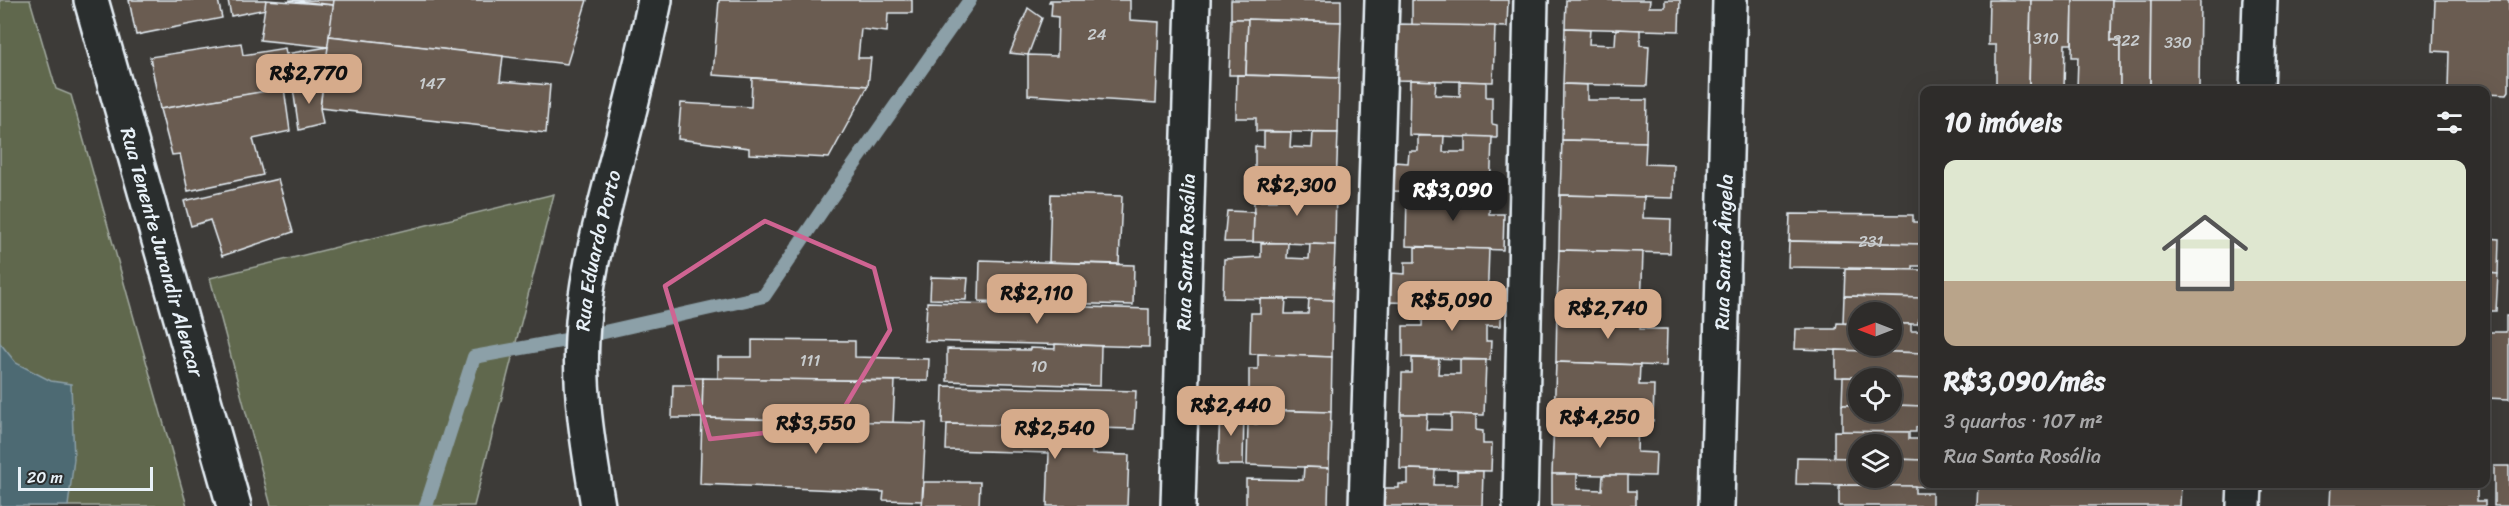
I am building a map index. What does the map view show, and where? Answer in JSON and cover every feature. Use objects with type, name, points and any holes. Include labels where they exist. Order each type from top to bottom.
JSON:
[{"type":"street","name":"Rua Tenente Jurandir Alencar","points":[[91,0],[234,506]]},
{"type":"street","name":"Rua Eduardo Porto","points":[[598,506],[586,432],[582,385],[582,337],[595,246],[646,46],[655,0]]},
{"type":"street","name":"Rua Santa Rosália","points":[[1178,506],[1193,0]]},
{"type":"street","points":[[1366,506],[1382,0]]},
{"type":"street","points":[[1520,506],[1531,0]]},
{"type":"street","name":"Rua Santa Ângela","points":[[1717,506],[1730,0]]},
{"type":"street","points":[[2257,86],[2260,0]]},
{"type":"street","points":[[584,506],[586,432]]},
{"type":"street","points":[[2244,506],[2245,488]]},
{"type":"highlighted area","points":[[765,221],[874,268],[890,330],[834,425],[710,439],[665,286]]},
{"type":"green space","points":[[0,0],[30,0],[56,89],[71,95],[187,506],[0,506]]},
{"type":"green space","points":[[554,194],[474,506],[271,506],[210,278]]},
{"type":"water","points":[[0,343],[16,363],[51,381],[71,384],[74,459],[68,506],[0,506]]},
{"type":"building","points":[[129,0],[218,0],[222,18],[136,35]]},
{"type":"building","points":[[228,0],[266,0],[266,9],[231,16]]},
{"type":"building","points":[[266,0],[334,5],[328,47],[260,40]]},
{"type":"building","points":[[289,0],[334,0],[334,5]]},
{"type":"building","points":[[334,0],[587,0],[567,64],[329,36]]},
{"type":"building","points":[[719,0],[912,0],[912,13],[888,13],[887,32],[861,29],[858,58],[871,58],[868,86],[713,75]]},
{"type":"building","points":[[1050,0],[1130,0],[1130,20],[1159,22],[1156,103],[1028,95],[1028,55],[1057,56],[1058,17],[1051,16],[1052,2],[1049,2]]},
{"type":"building","points":[[1231,0],[1341,0],[1341,22],[1231,19]]},
{"type":"building","points":[[1412,0],[1508,0],[1507,27],[1412,25]]},
{"type":"building","points":[[1566,0],[1650,0],[1649,7],[1665,7],[1665,0],[1680,0],[1679,31],[1565,28]]},
{"type":"building","points":[[1989,0],[2031,0],[2029,86],[1996,86],[1996,45],[1988,45]]},
{"type":"building","points":[[2031,0],[2073,0],[2072,44],[2065,44],[2064,86],[2029,86]]},
{"type":"building","points":[[2073,0],[2112,0],[2111,40],[2120,40],[2120,86],[2077,86],[2078,57],[2072,57]]},
{"type":"building","points":[[2112,0],[2151,0],[2150,86],[2120,86],[2120,40],[2111,40]]},
{"type":"building","points":[[2151,0],[2200,0],[2199,86],[2150,86]]},
{"type":"building","points":[[2435,0],[2509,0],[2509,91],[2507,94],[2490,93],[2490,86],[2448,86],[2449,52],[2433,51]]},
{"type":"building","points":[[1028,8],[1042,18],[1028,55],[1010,53]]},
{"type":"building","points":[[1231,19],[1248,19],[1246,75],[1229,75]]},
{"type":"building","points":[[1248,19],[1341,22],[1339,78],[1246,75]]},
{"type":"building","points":[[1397,24],[1495,26],[1493,82],[1396,80]]},
{"type":"building","points":[[1565,28],[1590,29],[1589,44],[1615,45],[1616,29],[1640,30],[1640,45],[1649,46],[1647,86],[1563,84]]},
{"type":"building","points":[[329,36],[503,56],[500,81],[550,85],[546,133],[320,108]]},
{"type":"building","points":[[241,43],[243,55],[285,48],[286,54],[328,47],[323,82],[160,109],[150,57]]},
{"type":"building","points":[[1237,75],[1339,78],[1338,133],[1256,131],[1256,118],[1236,118]]},
{"type":"building","points":[[752,78],[868,86],[829,158],[749,154],[749,148],[678,139],[681,103],[751,107]]},
{"type":"building","points":[[1410,80],[1436,81],[1435,95],[1460,96],[1460,81],[1486,82],[1486,97],[1492,97],[1492,124],[1497,125],[1497,138],[1409,135]]},
{"type":"building","points":[[323,82],[320,108],[323,124],[299,130],[293,88]]},
{"type":"building","points":[[1563,84],[1587,85],[1587,100],[1647,100],[1646,142],[1562,140]]},
{"type":"building","points":[[284,88],[290,131],[253,139],[263,175],[188,191],[180,154],[172,155],[160,109]]},
{"type":"building","points":[[1264,132],[1291,132],[1290,147],[1312,148],[1313,133],[1338,133],[1336,188],[1255,188],[1255,146],[1264,147]]},
{"type":"building","points":[[1418,136],[1444,136],[1443,152],[1466,152],[1466,136],[1492,137],[1490,194],[1393,191],[1394,162],[1408,163],[1409,151],[1418,151]]},
{"type":"building","points":[[1562,140],[1646,142],[1645,164],[1674,165],[1673,198],[1560,195]]},
{"type":"building","points":[[278,179],[293,232],[222,256],[210,220],[191,226],[184,201]]},
{"type":"building","points":[[1276,188],[1336,188],[1335,245],[1253,242],[1254,201],[1276,201]]},
{"type":"building","points":[[1407,192],[1490,194],[1489,214],[1504,214],[1503,250],[1406,246]]},
{"type":"building","points":[[1051,194],[1122,196],[1119,264],[1049,262]]},
{"type":"building","points":[[1560,195],[1644,197],[1643,218],[1671,219],[1670,253],[1559,250]]},
{"type":"building","points":[[1227,211],[1254,212],[1253,242],[1224,242]]},
{"type":"building","points":[[1790,214],[1913,215],[1913,222],[1920,222],[1920,244],[1789,241]]},
{"type":"building","points":[[2490,238],[2499,239],[2498,274],[2490,273]]},
{"type":"building","points":[[1789,241],[1920,244],[1920,266],[1913,266],[1913,269],[1788,267]]},
{"type":"building","points":[[1261,243],[1288,243],[1287,258],[1309,259],[1310,244],[1335,245],[1333,300],[1223,298],[1224,259],[1261,257]]},
{"type":"building","points":[[1415,247],[1489,249],[1487,305],[1390,302],[1391,273],[1405,274],[1405,262],[1415,262]]},
{"type":"building","points":[[1559,250],[1643,252],[1641,308],[1557,306]]},
{"type":"building","points":[[980,260],[1134,265],[1133,305],[979,301]]},
{"type":"building","points":[[1845,269],[1920,270],[1920,298],[1844,296]]},
{"type":"building","points":[[2490,273],[2498,274],[2496,311],[2490,311]]},
{"type":"building","points":[[931,277],[968,278],[966,300],[930,299]]},
{"type":"building","points":[[1844,296],[1920,298],[1918,324],[1902,324],[1902,302],[1848,302],[1848,323],[1843,323]]},
{"type":"building","points":[[1260,299],[1286,299],[1285,314],[1308,314],[1309,299],[1333,300],[1332,357],[1250,354],[1251,313],[1260,313]]},
{"type":"building","points":[[927,302],[1149,309],[1149,347],[925,341]]},
{"type":"building","points":[[1423,303],[1501,305],[1501,326],[1486,326],[1486,341],[1491,341],[1490,360],[1403,357],[1403,326],[1422,326]]},
{"type":"building","points":[[1557,306],[1581,307],[1581,323],[1608,323],[1608,308],[1634,308],[1634,323],[1640,323],[1640,329],[1667,329],[1666,366],[1556,362]]},
{"type":"building","points":[[2506,316],[2509,316],[2509,399],[2490,398],[2490,332],[2506,332]]},
{"type":"building","points":[[1837,323],[1848,324],[1848,351],[1795,349],[1796,329],[1836,329]]},
{"type":"building","points":[[1902,324],[1911,324],[1911,331],[1920,331],[1920,353],[1902,352]]},
{"type":"building","points":[[752,340],[855,341],[855,357],[929,359],[928,381],[718,379],[718,357],[752,357]]},
{"type":"building","points":[[1055,344],[1101,346],[1100,386],[947,381],[947,349],[1055,349]]},
{"type":"building","points":[[1836,350],[1848,350],[1848,356],[1902,356],[1902,352],[1920,353],[1920,379],[1902,378],[1902,368],[1848,368],[1848,377],[1836,377]]},
{"type":"building","points":[[1258,354],[1332,357],[1331,412],[1249,410],[1249,369],[1258,369]]},
{"type":"building","points":[[1412,358],[1439,359],[1438,374],[1460,374],[1460,360],[1486,360],[1484,415],[1401,414],[1402,373],[1412,373]]},
{"type":"building","points":[[1556,362],[1640,365],[1639,385],[1654,385],[1653,421],[1554,419]]},
{"type":"building","points":[[1843,377],[1848,377],[1848,405],[1842,405]]},
{"type":"building","points":[[693,378],[703,378],[702,418],[672,418],[673,385],[693,385]]},
{"type":"building","points":[[703,378],[895,381],[893,423],[702,418]]},
{"type":"building","points":[[1902,378],[1920,379],[1920,406],[1902,405]]},
{"type":"building","points":[[943,386],[1136,391],[1134,429],[942,424]]},
{"type":"building","points":[[1842,405],[1848,405],[1848,422],[1902,422],[1902,405],[1920,406],[1920,427],[1916,427],[1916,432],[1842,432]]},
{"type":"building","points":[[1220,409],[1244,410],[1243,465],[1218,465]]},
{"type":"building","points":[[1257,410],[1331,412],[1329,468],[1247,465],[1248,424],[1257,424]]},
{"type":"building","points":[[1401,414],[1427,414],[1426,429],[1451,430],[1451,414],[1476,415],[1476,430],[1483,431],[1483,444],[1492,444],[1491,471],[1400,469]]},
{"type":"building","points":[[702,418],[926,423],[922,501],[883,500],[884,492],[700,484]]},
{"type":"building","points":[[1554,419],[1638,420],[1637,452],[1656,453],[1655,476],[1552,474]]},
{"type":"building","points":[[947,424],[1092,427],[1092,454],[1129,455],[1127,506],[1047,506],[1049,453],[946,450]]},
{"type":"building","points":[[1834,431],[1909,432],[1909,439],[1920,439],[1920,460],[1902,459],[1902,434],[1848,434],[1848,458],[1834,458]]},
{"type":"building","points":[[1797,457],[1848,458],[1848,485],[1796,484]]},
{"type":"building","points":[[1902,459],[1920,460],[1920,486],[1902,486]]},
{"type":"building","points":[[2494,466],[2509,466],[2509,506],[2494,506]]},
{"type":"building","points":[[1304,467],[1329,468],[1328,506],[1246,506],[1246,479],[1303,480]]},
{"type":"building","points":[[1408,469],[1435,470],[1434,485],[1457,485],[1457,471],[1483,471],[1482,506],[1384,506],[1385,488],[1399,488],[1399,484],[1408,484]]},
{"type":"building","points":[[1552,474],[1577,474],[1577,489],[1602,490],[1603,475],[1628,475],[1628,491],[1636,491],[1636,506],[1552,506]]},
{"type":"building","points":[[924,482],[980,482],[979,506],[922,506]]},
{"type":"building","points":[[1839,485],[1848,485],[1848,488],[1915,486],[1915,493],[1932,493],[1932,506],[1839,506]]},
{"type":"building","points":[[1978,488],[2181,488],[2180,506],[1977,506]]},
{"type":"building","points":[[2331,488],[2477,488],[2477,501],[2485,501],[2485,506],[2330,506]]},
{"type":"waterway","points":[[426,506],[474,357],[582,337],[764,296],[970,0]]}]
